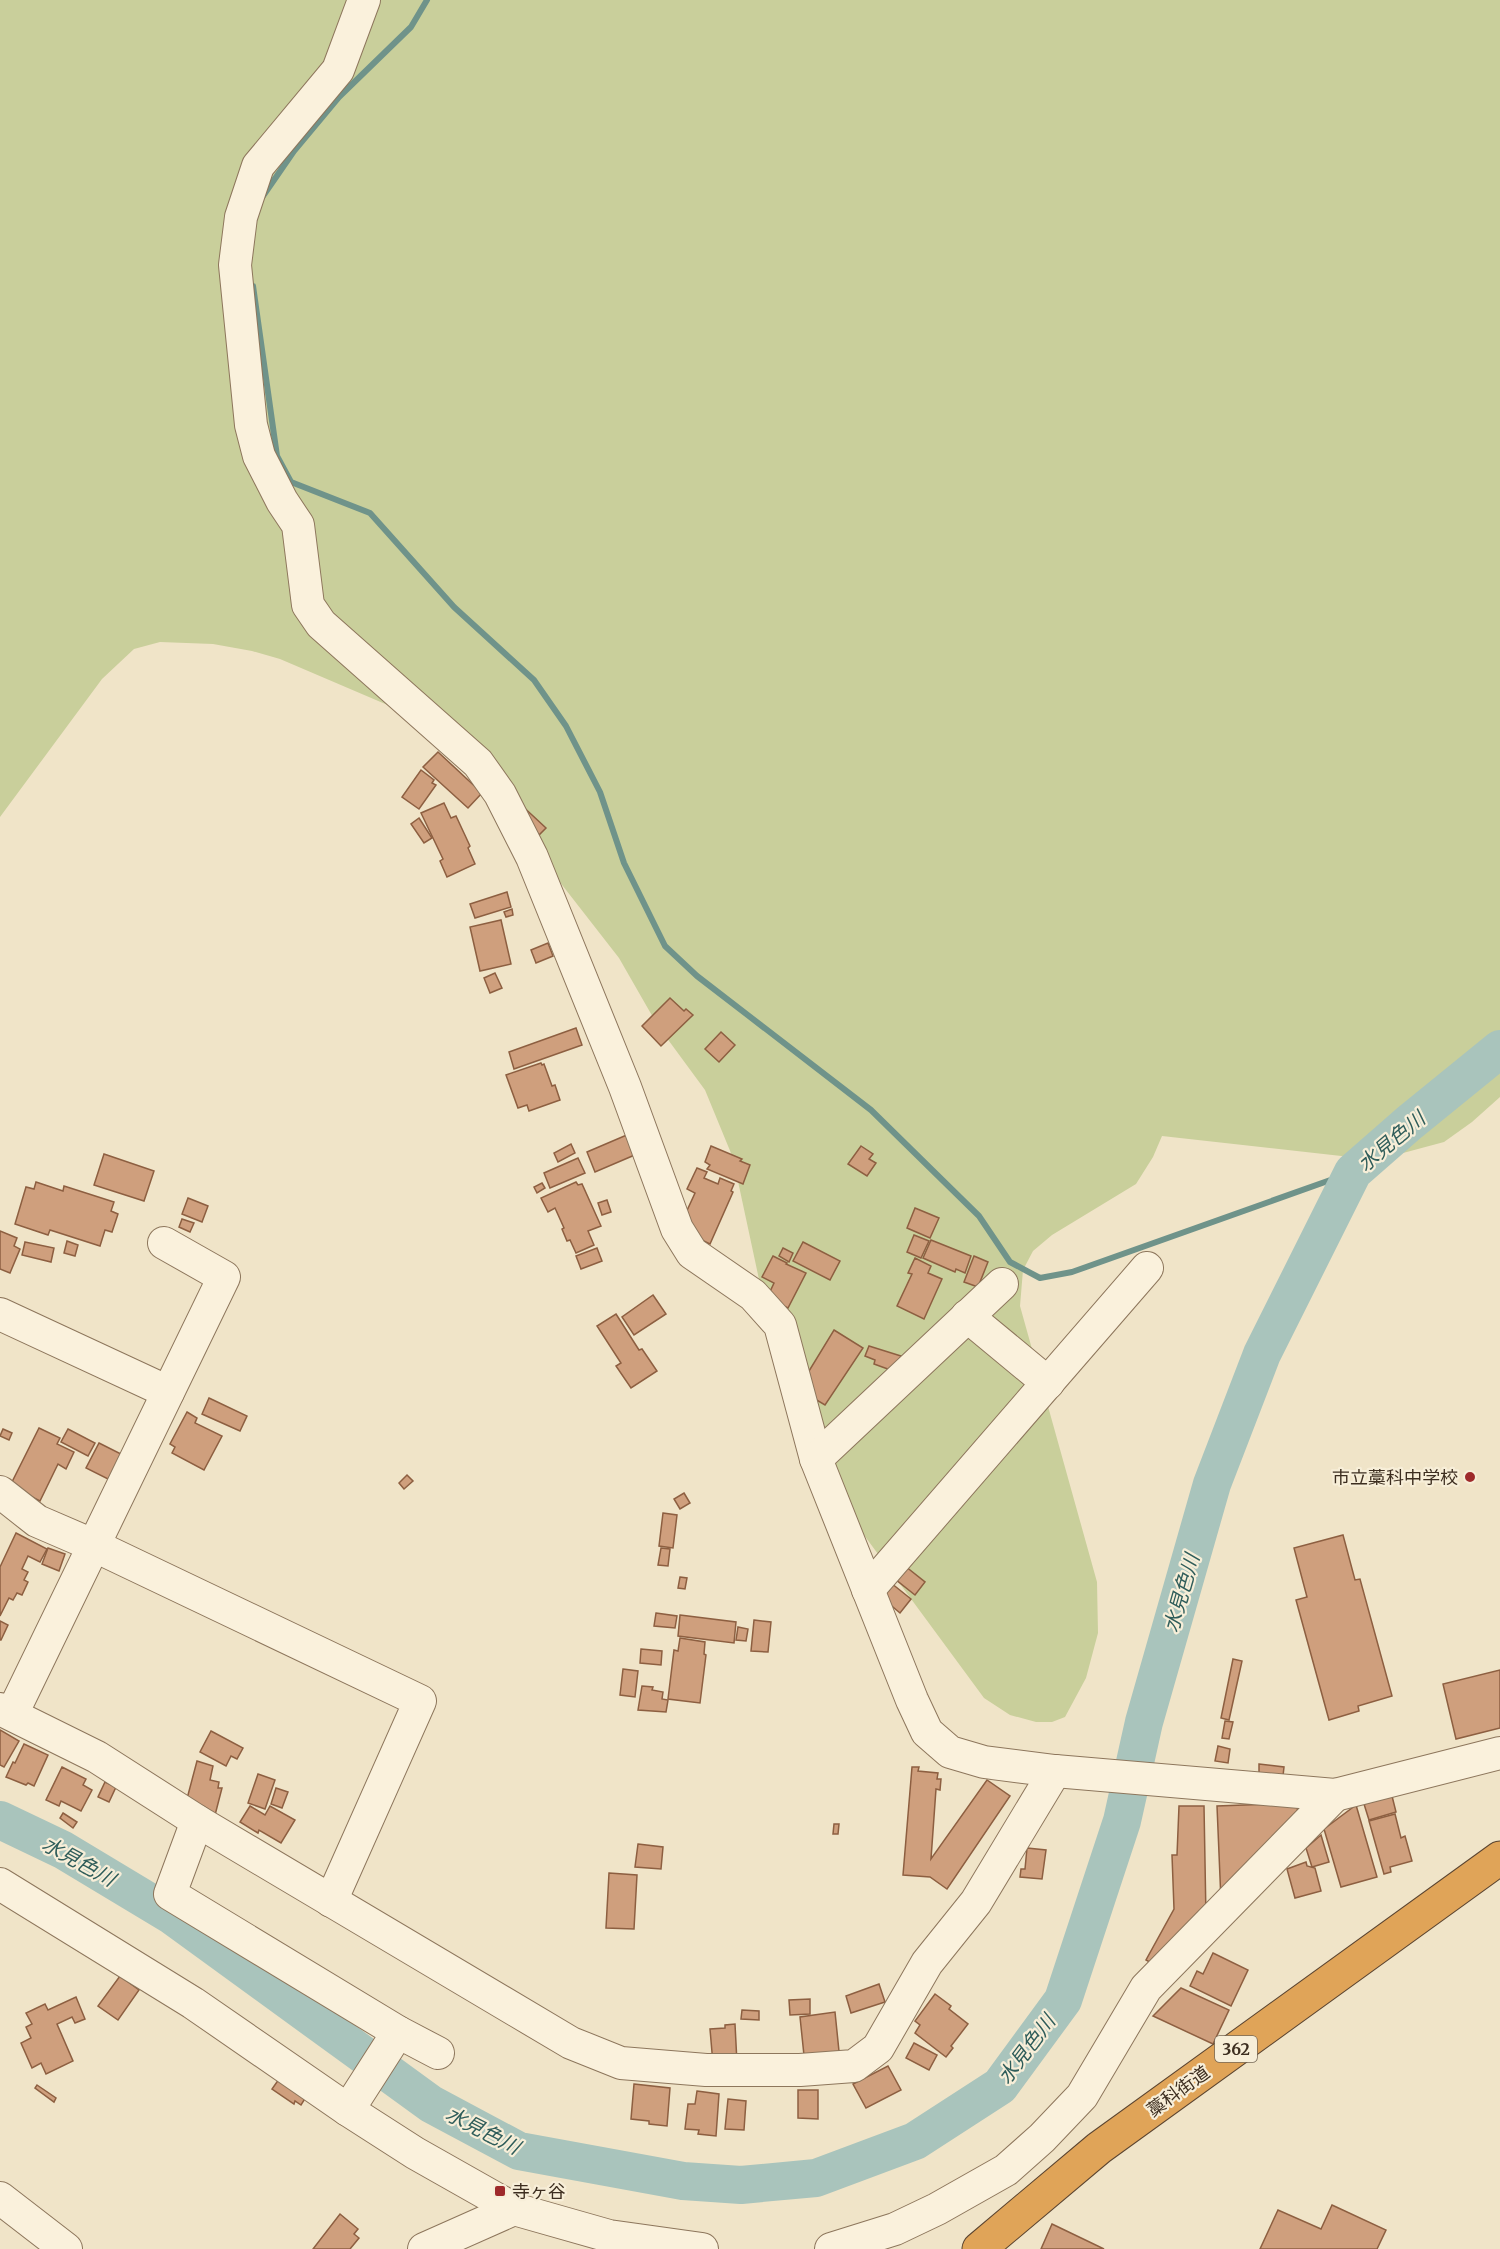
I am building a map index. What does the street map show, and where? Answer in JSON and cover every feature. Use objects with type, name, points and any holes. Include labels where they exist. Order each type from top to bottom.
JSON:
[{"type":"highway","name":"藁科街道","points":[[979,2249],[1099,2148],[1500,1858]]},
{"type":"street","points":[[364,0],[338,70],[258,166],[241,217],[235,265],[251,425],[260,456],[282,501],[298,525],[308,605],[321,624],[478,763],[500,794],[532,857],[626,1087],[677,1229],[692,1253],[753,1295],[780,1325],[816,1459],[912,1700],[927,1732],[950,1752],[984,1762],[1335,1795],[1500,1753]]},
{"type":"street","points":[[164,1243],[224,1277],[95,1546],[6,1712],[96,1757],[197,1821],[571,2043],[621,2063],[706,2070],[800,2070],[854,2066],[878,2048],[927,1963],[976,1902],[1068,1771]]},
{"type":"street","points":[[868,1590],[1148,1268]]},
{"type":"street","points":[[816,1459],[1002,1284]]},
{"type":"street","points":[[0,1314],[168,1392]]},
{"type":"street","points":[[967,1317],[1048,1383]]},
{"type":"street","points":[[0,1492],[37,1521],[95,1546],[420,1701],[331,1901]]},
{"type":"street","points":[[831,2249],[895,2229],[947,2204],[1006,2170],[1042,2138],[1082,2096],[1146,1988],[1335,1795]]},
{"type":"street","points":[[197,1821],[170,1894],[398,2032],[438,2053]]},
{"type":"street","points":[[0,1884],[354,2102],[415,2154],[514,2209],[609,2236],[702,2249]]},
{"type":"street","points":[[354,2102],[398,2032]]},
{"type":"street","points":[[0,2198],[66,2249]]},
{"type":"street","points":[[424,2249],[514,2209]]},
{"type":"green space","points":[[0,0],[1500,0],[1500,1097],[1472,1122],[1444,1142],[1377,1160],[1162,1136],[1153,1157],[1136,1184],[1052,1235],[1033,1251],[1023,1270],[1020,1306],[1097,1582],[1098,1633],[1086,1678],[1065,1717],[1052,1722],[1036,1722],[1010,1715],[984,1698],[811,1463],[760,1284],[733,1158],[705,1090],[658,1026],[619,958],[453,745],[411,715],[280,659],[213,644],[160,642],[134,649],[102,679],[0,817]]},
{"type":"building","points":[[438,752],[482,793],[468,808],[423,767]]},
{"type":"building","points":[[421,770],[434,780],[432,783],[436,785],[419,809],[402,797]]},
{"type":"building","points":[[518,802],[546,828],[531,843]]},
{"type":"building","points":[[444,803],[451,818],[456,816],[470,846],[468,848],[475,864],[447,877],[440,861],[443,859],[421,813]]},
{"type":"building","points":[[419,818],[432,838],[424,843],[411,824]]},
{"type":"building","points":[[507,892],[511,907],[475,918],[470,904]]},
{"type":"building","points":[[512,909],[513,915],[506,917],[504,912]]},
{"type":"building","points":[[501,920],[511,964],[480,971],[470,927]]},
{"type":"building","points":[[548,943],[553,956],[536,963],[531,950]]},
{"type":"building","points":[[495,973],[502,988],[490,993],[484,978]]},
{"type":"building","points":[[670,998],[684,1011],[686,1009],[693,1015],[661,1046],[642,1026]]},
{"type":"building","points":[[576,1028],[582,1045],[514,1069],[509,1052]]},
{"type":"building","points":[[721,1032],[735,1045],[719,1062],[705,1049]]},
{"type":"building","points":[[544,1064],[552,1086],[555,1085],[560,1100],[529,1111],[527,1105],[518,1108],[506,1075]]},
{"type":"building","points":[[629,1134],[637,1154],[595,1172],[587,1152]]},
{"type":"building","points":[[571,1144],[575,1153],[558,1162],[554,1153]]},
{"type":"building","points":[[711,1146],[742,1159],[740,1161],[750,1165],[743,1184],[707,1169],[710,1165],[705,1162]]},
{"type":"building","points":[[861,1146],[873,1154],[869,1159],[876,1163],[867,1176],[848,1164]]},
{"type":"building","points":[[104,1154],[154,1171],[144,1201],[94,1185]]},
{"type":"building","points":[[578,1158],[585,1173],[550,1188],[544,1173]]},
{"type":"building","points":[[697,1168],[707,1172],[704,1178],[718,1184],[720,1178],[734,1184],[731,1191],[733,1192],[710,1244],[689,1234],[684,1217],[695,1193],[687,1189]]},
{"type":"building","points":[[36,1182],[63,1191],[64,1186],[114,1202],[111,1211],[118,1214],[112,1232],[105,1230],[100,1246],[50,1230],[48,1235],[15,1224],[26,1187],[34,1189]]},
{"type":"building","points":[[576,1182],[578,1185],[582,1184],[601,1226],[588,1231],[594,1245],[576,1253],[570,1240],[567,1241],[555,1208],[548,1212],[541,1198]]},
{"type":"building","points":[[542,1183],[545,1188],[537,1193],[534,1187]]},
{"type":"building","points":[[188,1198],[208,1206],[202,1222],[182,1214]]},
{"type":"building","points":[[607,1200],[611,1212],[602,1215],[598,1203]]},
{"type":"building","points":[[915,1208],[939,1218],[930,1238],[907,1228]]},
{"type":"building","points":[[182,1219],[194,1223],[190,1232],[179,1227]]},
{"type":"building","points":[[0,1231],[17,1238],[14,1246],[20,1249],[10,1273],[0,1269]]},
{"type":"building","points":[[914,1235],[929,1241],[921,1258],[907,1252]]},
{"type":"building","points":[[931,1240],[971,1256],[965,1273],[956,1269],[955,1272],[923,1258]]},
{"type":"building","points":[[67,1241],[78,1245],[75,1256],[64,1253]]},
{"type":"building","points":[[25,1242],[54,1248],[51,1262],[22,1255]]},
{"type":"building","points":[[803,1242],[840,1261],[830,1280],[793,1261]]},
{"type":"building","points":[[597,1248],[602,1261],[581,1269],[576,1256]]},
{"type":"building","points":[[783,1248],[793,1253],[789,1262],[779,1256]]},
{"type":"building","points":[[773,1256],[806,1273],[788,1308],[767,1298],[774,1283],[762,1277]]},
{"type":"building","points":[[974,1256],[988,1262],[978,1287],[964,1282]]},
{"type":"building","points":[[915,1258],[931,1266],[928,1273],[942,1279],[924,1319],[897,1306],[912,1274],[908,1273]]},
{"type":"building","points":[[653,1295],[666,1314],[634,1335],[622,1317]]},
{"type":"building","points":[[616,1314],[639,1350],[642,1349],[657,1371],[631,1388],[616,1366],[621,1363],[597,1326]]},
{"type":"building","points":[[834,1330],[863,1348],[825,1405],[798,1389]]},
{"type":"building","points":[[869,1346],[901,1356],[896,1372],[874,1364],[875,1360],[865,1356]]},
{"type":"building","points":[[209,1398],[247,1416],[240,1431],[202,1414]]},
{"type":"building","points":[[187,1412],[197,1418],[195,1423],[222,1436],[204,1470],[172,1453],[175,1447],[170,1444]]},
{"type":"building","points":[[39,1428],[60,1438],[57,1444],[74,1452],[66,1469],[58,1464],[40,1501],[10,1486]]},
{"type":"building","points":[[3,1429],[12,1433],[9,1440],[0,1436]]},
{"type":"building","points":[[68,1429],[95,1443],[88,1456],[61,1442]]},
{"type":"building","points":[[99,1443],[129,1458],[116,1483],[86,1468]]},
{"type":"building","points":[[407,1475],[413,1481],[404,1489],[399,1483]]},
{"type":"building","points":[[684,1493],[690,1503],[680,1509],[674,1499]]},
{"type":"building","points":[[663,1513],[677,1515],[673,1548],[659,1546]]},
{"type":"building","points":[[16,1533],[47,1549],[40,1562],[28,1556],[22,1569],[28,1572],[24,1580],[28,1582],[22,1595],[17,1593],[13,1600],[9,1598],[0,1616],[0,1567]]},
{"type":"building","points":[[1343,1535],[1355,1580],[1360,1579],[1392,1696],[1358,1706],[1359,1711],[1329,1720],[1296,1600],[1307,1597],[1294,1548]]},
{"type":"building","points":[[48,1548],[65,1554],[59,1571],[42,1564]]},
{"type":"building","points":[[661,1548],[670,1549],[668,1566],[658,1565]]},
{"type":"building","points":[[905,1566],[925,1582],[915,1595],[895,1579]]},
{"type":"building","points":[[680,1577],[687,1578],[685,1589],[678,1588]]},
{"type":"building","points":[[891,1583],[911,1599],[900,1613],[880,1596]]},
{"type":"building","points":[[656,1613],[677,1616],[675,1628],[654,1626]]},
{"type":"building","points":[[680,1615],[736,1622],[734,1643],[678,1636]]},
{"type":"building","points":[[754,1620],[771,1622],[768,1652],[751,1651]]},
{"type":"building","points":[[0,1621],[8,1625],[1,1640],[0,1640]]},
{"type":"building","points":[[738,1627],[748,1629],[746,1641],[736,1640]]},
{"type":"building","points":[[680,1638],[705,1642],[704,1654],[706,1655],[700,1703],[668,1699],[674,1650],[678,1651]]},
{"type":"building","points":[[641,1649],[662,1651],[661,1665],[640,1663]]},
{"type":"building","points":[[1233,1659],[1242,1661],[1229,1720],[1221,1718]]},
{"type":"building","points":[[623,1669],[638,1671],[635,1697],[620,1695]]},
{"type":"building","points":[[1500,1670],[1500,1728],[1456,1739],[1443,1684]]},
{"type":"building","points":[[642,1686],[653,1687],[652,1690],[663,1692],[662,1699],[668,1700],[666,1712],[638,1710]]},
{"type":"building","points":[[1225,1721],[1233,1722],[1229,1739],[1222,1738]]},
{"type":"building","points":[[0,1730],[19,1741],[4,1767],[0,1765]]},
{"type":"building","points":[[211,1731],[243,1748],[237,1759],[231,1756],[226,1766],[200,1752]]},
{"type":"building","points":[[24,1744],[48,1755],[34,1786],[6,1777]]},
{"type":"building","points":[[1218,1746],[1230,1749],[1228,1763],[1215,1761]]},
{"type":"building","points":[[197,1761],[213,1766],[210,1780],[219,1782],[218,1788],[222,1788],[214,1819],[184,1810]]},
{"type":"building","points":[[1259,1764],[1284,1767],[1283,1776],[1259,1774]]},
{"type":"building","points":[[62,1767],[86,1779],[83,1785],[92,1790],[81,1811],[61,1801],[59,1806],[46,1800]]},
{"type":"building","points":[[912,1767],[919,1767],[918,1771],[938,1773],[937,1779],[941,1779],[940,1790],[936,1789],[931,1859],[987,1780],[1010,1796],[947,1889],[930,1877],[903,1875]]},
{"type":"building","points":[[258,1774],[275,1780],[265,1809],[248,1803]]},
{"type":"building","points":[[105,1782],[116,1787],[109,1802],[98,1797]]},
{"type":"building","points":[[276,1788],[288,1792],[282,1808],[271,1804]]},
{"type":"building","points":[[1392,1796],[1396,1812],[1369,1820],[1364,1804]]},
{"type":"building","points":[[1297,1803],[1298,1818],[1221,1901],[1217,1806]]},
{"type":"building","points":[[1356,1805],[1377,1877],[1341,1887],[1324,1829]]},
{"type":"building","points":[[250,1806],[265,1815],[270,1806],[295,1820],[281,1843],[240,1822]]},
{"type":"building","points":[[1179,1806],[1204,1806],[1206,1918],[1160,1968],[1146,1960],[1174,1909],[1172,1855],[1177,1855]]},
{"type":"building","points":[[63,1813],[77,1822],[73,1828],[60,1818]]},
{"type":"building","points":[[1395,1814],[1401,1838],[1405,1836],[1412,1861],[1390,1867],[1391,1872],[1384,1874],[1369,1821]]},
{"type":"building","points":[[834,1824],[839,1824],[838,1834],[833,1834]]},
{"type":"building","points":[[1321,1835],[1329,1862],[1312,1867],[1306,1848]]},
{"type":"building","points":[[638,1844],[663,1847],[661,1869],[635,1867]]},
{"type":"building","points":[[1027,1848],[1046,1850],[1042,1879],[1020,1877],[1021,1869],[1025,1869]]},
{"type":"building","points":[[1306,1862],[1307,1866],[1315,1868],[1321,1891],[1295,1898],[1287,1869]]},
{"type":"building","points":[[609,1873],[637,1875],[634,1929],[606,1928]]},
{"type":"building","points":[[1213,1953],[1248,1970],[1231,2006],[1190,1986],[1197,1971],[1203,1974]]},
{"type":"building","points":[[120,1976],[139,1990],[118,2020],[98,2006]]},
{"type":"building","points":[[879,1984],[885,2002],[851,2013],[846,1996]]},
{"type":"building","points":[[1181,1988],[1229,2010],[1213,2044],[1153,2016]]},
{"type":"building","points":[[935,1994],[951,2006],[949,2009],[968,2024],[951,2046],[953,2048],[946,2057],[915,2033],[920,2025],[915,2021]]},
{"type":"building","points":[[76,1997],[85,2019],[75,2023],[72,2017],[57,2024],[73,2061],[46,2074],[41,2063],[32,2068],[21,2043],[31,2038],[26,2027],[32,2024],[26,2013],[45,2004],[48,2010]]},
{"type":"building","points":[[810,1999],[810,2014],[790,2015],[789,2000]]},
{"type":"building","points":[[742,2010],[759,2011],[759,2020],[741,2019]]},
{"type":"building","points":[[835,2012],[840,2061],[805,2065],[800,2017]]},
{"type":"building","points":[[735,2024],[737,2063],[713,2064],[710,2029],[725,2028],[725,2025]]},
{"type":"building","points":[[914,2043],[937,2055],[929,2070],[906,2058]]},
{"type":"building","points":[[888,2066],[901,2090],[866,2108],[853,2084]]},
{"type":"building","points":[[279,2079],[306,2097],[301,2105],[295,2101],[294,2104],[272,2089]]},
{"type":"building","points":[[634,2084],[670,2088],[667,2126],[631,2119]]},
{"type":"building","points":[[37,2085],[56,2098],[54,2102],[35,2088]]},
{"type":"building","points":[[798,2090],[818,2090],[818,2119],[798,2118]]},
{"type":"building","points":[[697,2091],[719,2094],[716,2136],[698,2134],[699,2130],[685,2129],[688,2104],[695,2104]]},
{"type":"building","points":[[728,2099],[746,2101],[744,2130],[725,2129]]},
{"type":"building","points":[[1332,2205],[1386,2230],[1377,2249],[1260,2249],[1278,2210],[1321,2229]]},
{"type":"building","points":[[340,2214],[358,2229],[354,2234],[359,2238],[350,2249],[313,2249]]},
{"type":"building","points":[[1052,2224],[1104,2249],[1041,2249]]},
{"type":"waterway","points":[[263,196],[294,151],[339,97],[411,27],[427,0]]},
{"type":"waterway","points":[[253,286],[277,456],[291,482],[370,513],[454,607],[534,680],[566,726],[600,792],[624,863],[665,946],[697,976],[871,1110],[979,1216],[1010,1262],[1040,1278],[1072,1272],[1353,1172]]},
{"type":"waterway","name":"水見色川","points":[[0,1820],[63,1850],[171,1915],[431,2104],[519,2151],[683,2181],[741,2185],[816,2178],[915,2141],[1000,2086],[1063,2000],[1122,1821],[1144,1722],[1212,1484],[1262,1354],[1353,1172],[1500,1049]]},
{"type":"place","name":"市立藁科中学校","points":[[1470,1477]]},
{"type":"place","name":"寺ヶ谷","points":[[500,2191]]}]
